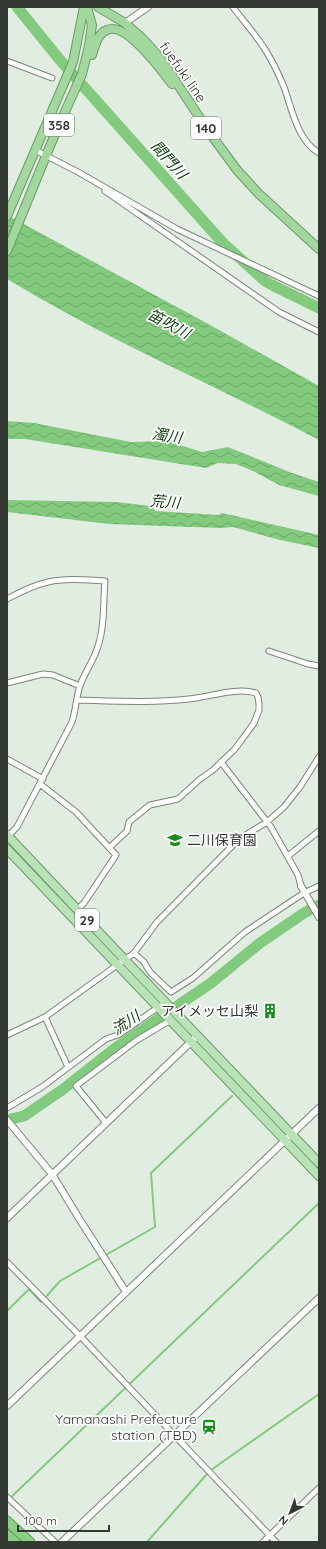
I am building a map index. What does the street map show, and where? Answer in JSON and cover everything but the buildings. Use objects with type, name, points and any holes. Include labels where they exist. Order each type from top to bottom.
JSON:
[{"type":"highway","name":"358","points":[[7,216],[73,62],[84,7]]},
{"type":"highway","name":"358","points":[[7,251],[44,159],[83,70],[92,25],[87,7]]},
{"type":"highway","name":"fuefuki line","points":[[98,7],[125,23],[144,40],[161,59],[222,152],[245,179],[319,249]]},
{"type":"highway","points":[[83,70],[92,55],[97,39],[106,30],[114,28],[127,34],[148,54],[198,116]]},
{"type":"highway","points":[[7,1520],[30,1542]]},
{"type":"highway","points":[[7,1534],[15,1542]]},
{"type":"main road","name":"29","points":[[7,836],[77,910],[159,1008],[194,1038],[292,1134],[319,1163]]},
{"type":"main road","name":"29","points":[[7,849],[122,963],[166,1003],[171,1017]]},
{"type":"main road","name":"29","points":[[194,1038],[285,1141],[319,1176]]},
{"type":"street","points":[[125,23],[148,7]]},
{"type":"street","points":[[233,7],[266,51],[280,78],[295,121],[302,134],[319,153]]},
{"type":"street","points":[[7,60],[52,78]]},
{"type":"street","points":[[33,154],[78,172],[177,229],[319,296]]},
{"type":"street","points":[[78,172],[279,312],[319,332]]},
{"type":"street","points":[[7,599],[26,589],[48,582],[67,580],[105,581],[102,629],[98,647],[92,663],[80,686],[72,722],[17,827],[7,836]]},
{"type":"street","points":[[269,651],[308,664],[319,666]]},
{"type":"street","points":[[7,683],[43,674],[53,675],[80,686]]},
{"type":"street","points":[[78,700],[150,702],[189,700],[220,693],[251,691],[256,693],[258,697],[259,710],[254,723],[235,749],[214,770],[199,780],[178,799],[150,805],[129,822],[127,831],[110,847]]},
{"type":"street","points":[[7,1035],[45,1017],[134,953],[157,922],[239,839],[267,822],[284,807],[319,757]]},
{"type":"street","points":[[7,759],[43,779]]},
{"type":"street","points":[[221,762],[267,822],[288,856],[298,875],[304,893],[318,916]]},
{"type":"street","points":[[40,784],[76,812],[116,855],[84,903],[77,910]]},
{"type":"street","points":[[288,856],[319,831]]},
{"type":"street","points":[[134,953],[144,962],[150,972],[171,992],[193,978],[245,932],[304,893],[319,886]]},
{"type":"street","points":[[7,1108],[42,1087],[106,1039],[118,1035],[166,1003]]},
{"type":"street","points":[[45,1017],[68,1067]]},
{"type":"street","points":[[106,1123],[76,1086],[137,1040],[171,1017]]},
{"type":"street","points":[[7,1218],[194,1038]]},
{"type":"street","points":[[7,1406],[319,1108]]},
{"type":"street","points":[[7,1120],[52,1174],[126,1292]]},
{"type":"street","points":[[7,1262],[80,1336],[276,1542]]},
{"type":"street","points":[[62,1542],[319,1298]]},
{"type":"street","points":[[263,1542],[319,1488]]},
{"type":"street","points":[[7,1497],[55,1542]]},
{"type":"water","name":"笛吹川","points":[[7,215],[319,386],[319,440],[83,322],[7,279]]},
{"type":"water","points":[[7,421],[34,423],[131,442],[167,441],[202,452],[228,447],[292,473],[319,482],[319,496],[279,485],[236,464],[218,463],[206,468],[25,439],[7,439]]},
{"type":"water","points":[[7,500],[116,502],[150,506],[156,511],[218,515],[222,513],[319,535],[319,548],[280,540],[233,527],[220,528],[109,524],[7,512]]},
{"type":"waterway","name":"間門川","points":[[17,7],[60,60],[222,242],[265,281],[319,308]]},
{"type":"waterway","name":"流川","points":[[7,1120],[24,1116],[62,1090],[114,1049],[211,983],[260,943],[304,913],[319,905]]},
{"type":"waterway","points":[[45,1298],[60,1281],[155,1227],[151,1173],[232,1096]]},
{"type":"waterway","points":[[7,1501],[319,1203]]},
{"type":"waterway","points":[[7,1311],[29,1289],[41,1302]]},
{"type":"waterway","points":[[211,1470],[319,1394]]},
{"type":"waterway","points":[[147,1542],[207,1474]]},
{"type":"place","name":"二川保育園","points":[[175,840]]},
{"type":"place","name":"アイメッセ山梨","points":[[270,1011]]},
{"type":"place","name":"Yamanashi Prefecture station (TBD)","points":[[209,1427]]},
{"type":"water label","name":"濁川","points":[[167,436]]},
{"type":"water label","name":"荒川","points":[[165,502]]}]
